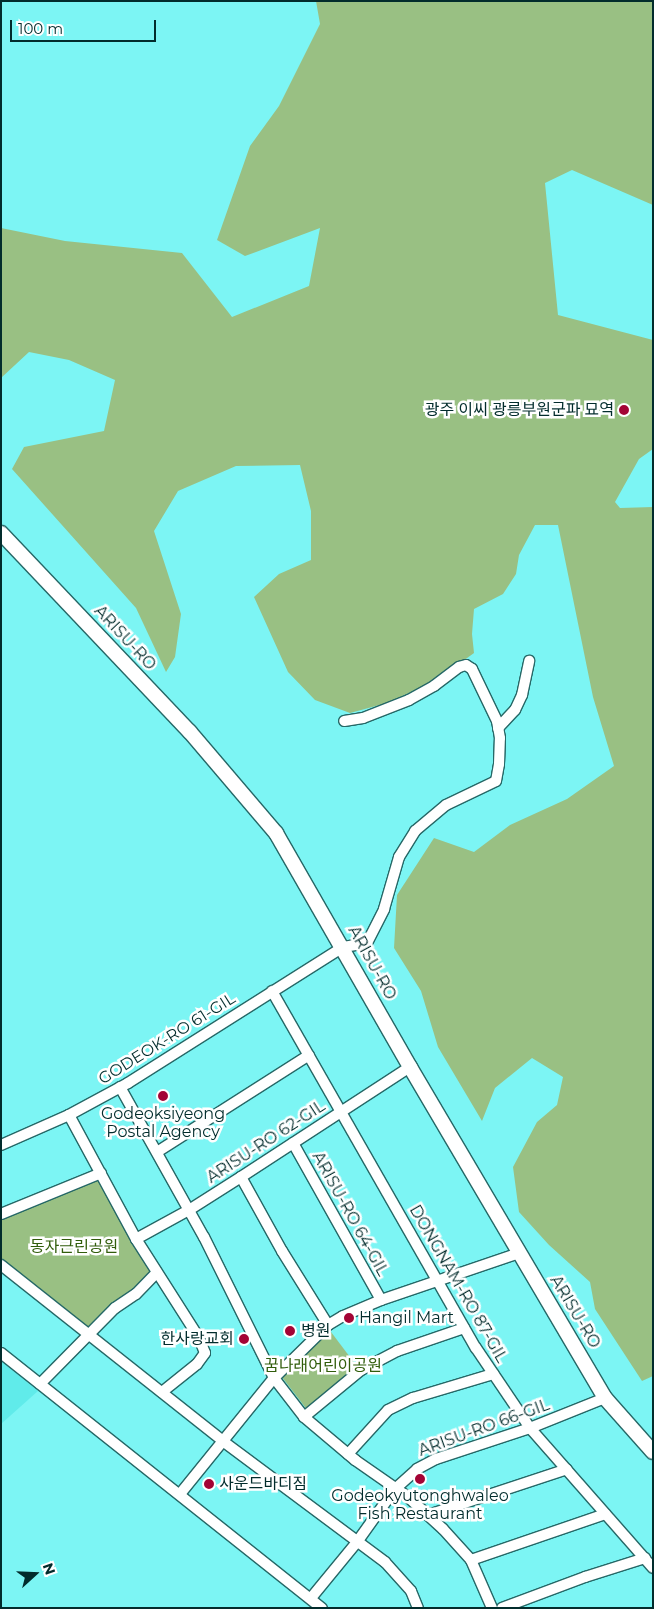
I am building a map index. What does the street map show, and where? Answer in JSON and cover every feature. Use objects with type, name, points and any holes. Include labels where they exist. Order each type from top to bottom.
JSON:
[{"type":"main road","name":"ARISU-RO","points":[[1,533],[190,732],[276,833],[410,1067],[605,1398],[653,1452]]},
{"type":"street","points":[[498,728],[516,710],[522,694],[529,661]]},
{"type":"street","points":[[343,947],[367,943],[384,909],[399,857],[415,831],[446,805],[496,781],[499,764],[498,728],[488,700],[472,669],[466,665],[458,667],[434,686],[409,700],[362,718],[344,721]]},
{"type":"street","name":"GODEOK-RO 61-GIL","points":[[1,1145],[120,1087],[343,947]]},
{"type":"street","name":"DONGNAM-RO 87-GIL","points":[[272,991],[464,1328],[493,1374],[530,1428],[653,1568]]},
{"type":"street","points":[[156,1152],[309,1055]]},
{"type":"street","name":"ARISU-RO 62-GIL","points":[[136,1238],[189,1210],[410,1067]]},
{"type":"street","points":[[120,1087],[234,1294],[274,1378],[304,1417],[348,1454],[428,1515],[471,1560],[492,1608]]},
{"type":"street","points":[[68,1114],[136,1238],[199,1338],[205,1353],[197,1364],[162,1392]]},
{"type":"street","name":"ARISU-RO 64-GIL","points":[[293,1143],[381,1300]]},
{"type":"street","points":[[1,1214],[101,1173]]},
{"type":"street","points":[[241,1177],[282,1251],[328,1325]]},
{"type":"street","name":"ARISU-RO 64-GIL","points":[[180,1494],[274,1378],[328,1325],[343,1316],[381,1300],[519,1253]]},
{"type":"street","points":[[1,1265],[224,1442],[385,1562],[411,1591],[418,1608]]},
{"type":"street","points":[[40,1384],[115,1308],[136,1294],[158,1272]]},
{"type":"street","points":[[304,1417],[361,1370],[397,1351],[464,1328]]},
{"type":"street","points":[[1,1353],[322,1608]]},
{"type":"street","points":[[348,1454],[388,1410],[413,1398],[493,1374]]},
{"type":"street","name":"ARISU-RO 66-GIL","points":[[311,1598],[357,1542],[396,1489],[417,1469],[436,1459],[530,1428],[605,1398]]},
{"type":"street","points":[[428,1515],[567,1469]]},
{"type":"street","points":[[471,1560],[604,1514]]},
{"type":"street","points":[[502,1608],[585,1577],[645,1558]]},
{"type":"shaded area","points":[[1,1361],[38,1391],[1,1424]]},
{"type":"green space","points":[[316,1],[653,1],[653,205],[572,170],[545,183],[558,315],[653,340],[653,449],[639,459],[615,502],[620,508],[653,507],[653,1376],[642,1381],[595,1309],[590,1282],[549,1245],[519,1212],[513,1167],[537,1122],[557,1105],[563,1077],[532,1058],[495,1088],[482,1121],[438,1047],[421,991],[394,948],[397,895],[434,838],[474,852],[510,825],[567,799],[614,766],[593,697],[558,525],[535,525],[519,555],[516,574],[503,594],[474,609],[472,634],[474,653],[437,680],[387,703],[350,713],[315,700],[288,672],[254,597],[279,574],[311,560],[311,511],[300,465],[236,466],[178,491],[154,531],[181,614],[175,657],[166,672],[136,608],[12,469],[24,447],[104,431],[115,380],[69,360],[29,352],[1,378],[1,228],[65,241],[182,253],[232,317],[309,286],[320,228],[245,256],[217,240],[250,146],[279,106],[320,24]]},
{"type":"green space","name":"동자근린공원","points":[[101,1173],[157,1272],[88,1335],[1,1265],[1,1214]]},
{"type":"green space","name":"꿈나래어린이공원","points":[[328,1328],[359,1369],[308,1411],[278,1372]]},
{"type":"place","name":"광주 이씨 광릉부원군파 묘역","points":[[624,410]]},
{"type":"place","name":"Godeoksiyeong Postal Agency","points":[[163,1096]]},
{"type":"place","name":"Hangil Mart","points":[[349,1318]]},
{"type":"place","name":"병원","points":[[290,1331]]},
{"type":"place","name":"한사랑교회","points":[[244,1339]]},
{"type":"place","name":"Godeokyutonghwaleo Fish Restaurant","points":[[420,1479]]},
{"type":"place","name":"사운드바디짐","points":[[209,1484]]}]
